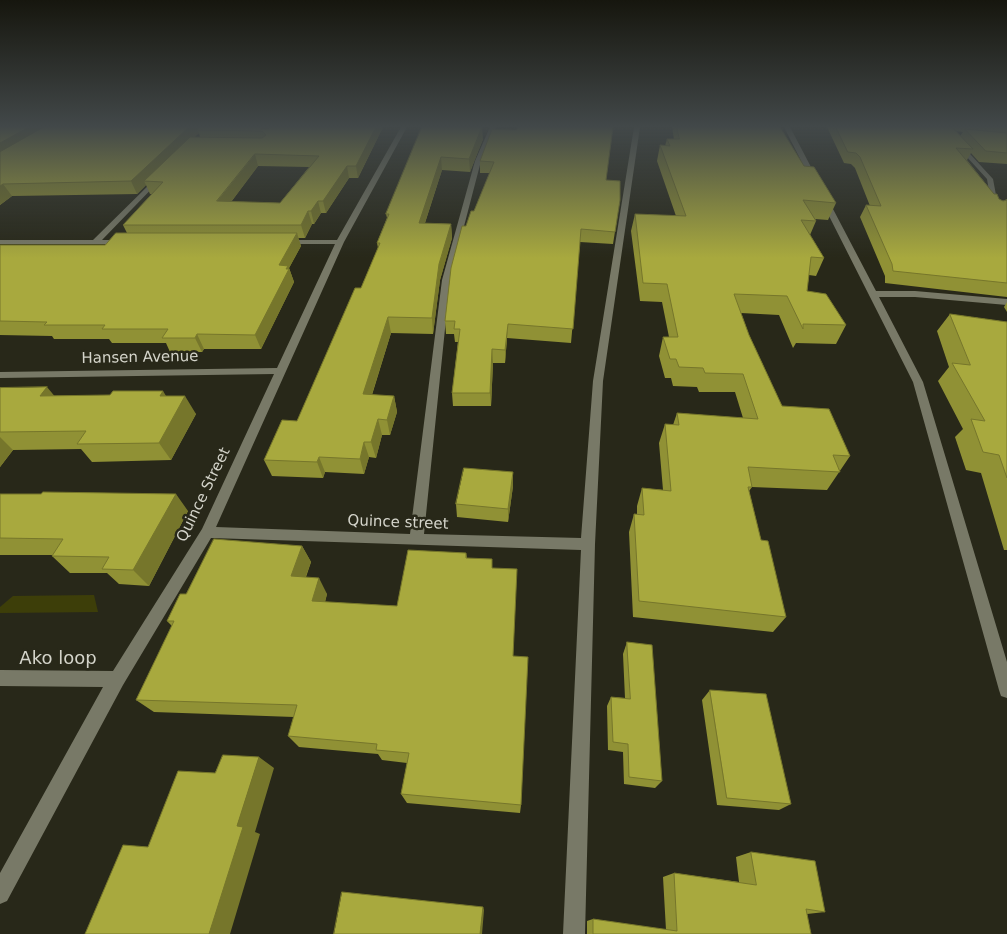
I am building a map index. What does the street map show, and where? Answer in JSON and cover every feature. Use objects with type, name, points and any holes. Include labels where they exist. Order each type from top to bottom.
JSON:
[{"type":"street","name":"Quince Street","points":[[0,894],[117,679],[207,532],[340,242],[380,171]]},
{"type":"street","points":[[416,540],[446,280],[475,171]]},
{"type":"street","points":[[574,934],[588,544],[598,381],[630,171]]},
{"type":"street","points":[[810,171],[918,382],[1007,690]]},
{"type":"street","points":[[982,171],[990,179],[996,209]]},
{"type":"street","points":[[94,242],[164,173]]},
{"type":"street","points":[[0,242],[134,242]]},
{"type":"street","points":[[271,242],[340,242]]},
{"type":"street","points":[[874,294],[914,294],[1007,302]]},
{"type":"street","name":"Hansen Avenue","points":[[0,375],[280,370]]},
{"type":"street","name":"Quince street","points":[[207,532],[588,544]]},
{"type":"street","name":"Ako loop","points":[[0,678],[117,679]]},
{"type":"shaded area","points":[[94,595],[98,612],[0,613],[0,607],[13,596]]},
{"type":"building","points":[[0,171],[142,171],[131,181],[3,184],[0,186]]},
{"type":"building","points":[[155,171],[242,171],[217,201],[280,203],[307,171],[344,171],[323,201],[318,201],[311,211],[308,211],[301,225],[123,225],[163,182],[144,181]]},
{"type":"building","points":[[404,171],[436,171],[419,223],[451,224],[439,264],[432,318],[388,317],[363,394],[394,396],[387,420],[378,419],[371,442],[364,442],[360,459],[319,457],[317,462],[264,460],[282,420],[297,421],[355,288],[361,288],[380,243],[377,243],[389,214],[386,214]]},
{"type":"building","points":[[490,171],[607,171],[606,180],[620,181],[620,200],[615,232],[581,229],[573,329],[508,324],[505,350],[492,349],[490,393],[452,393],[460,329],[454,329],[455,321],[445,321],[451,268],[462,226],[466,226],[471,211],[474,211]]},
{"type":"building","points":[[669,171],[816,171],[836,203],[803,200],[816,221],[801,220],[824,258],[811,257],[807,291],[826,294],[846,325],[803,324],[803,329],[787,296],[734,294],[749,335],[782,406],[829,409],[850,456],[833,455],[840,472],[748,467],[752,487],[748,487],[761,540],[768,541],[786,617],[639,601],[634,514],[644,515],[642,488],[671,491],[665,424],[679,425],[677,413],[758,419],[743,374],[705,373],[703,368],[679,367],[676,359],[670,359],[663,337],[678,337],[667,284],[643,283],[635,214],[686,216]]},
{"type":"building","points":[[866,171],[975,171],[994,194],[997,194],[999,199],[1007,200],[1007,283],[893,271],[892,264],[866,205],[881,206]]},
{"type":"building","points":[[116,233],[297,233],[279,265],[288,266],[286,269],[289,269],[255,335],[197,334],[195,338],[162,338],[168,329],[102,329],[105,325],[44,325],[47,322],[0,321],[0,245],[105,245]]},
{"type":"building","points":[[950,314],[1007,322],[1007,478],[999,455],[983,452],[971,419],[985,421],[952,363],[970,365]]},
{"type":"building","points":[[47,387],[40,396],[110,395],[113,391],[163,391],[160,396],[185,396],[159,443],[77,444],[86,431],[0,432],[0,388]]},
{"type":"building","points":[[464,468],[513,472],[508,509],[456,504]]},
{"type":"building","points":[[43,492],[176,494],[133,570],[102,569],[109,557],[52,556],[63,539],[0,538],[0,494],[41,494]]},
{"type":"building","points":[[214,539],[302,546],[291,576],[319,578],[312,601],[397,606],[408,550],[466,553],[466,558],[492,559],[492,568],[517,569],[513,656],[528,657],[521,805],[401,794],[409,753],[376,750],[377,744],[288,736],[297,705],[136,700],[174,621],[167,621],[180,594],[186,594]]},
{"type":"building","points":[[627,642],[652,645],[662,781],[629,777],[628,744],[613,742],[611,697],[630,699]]},
{"type":"building","points":[[710,690],[766,694],[791,804],[727,798]]},
{"type":"building","points":[[223,755],[259,757],[237,826],[243,827],[209,934],[85,934],[123,845],[148,847],[178,771],[215,773]]},
{"type":"building","points":[[751,852],[815,861],[825,912],[806,909],[811,934],[593,934],[593,919],[677,931],[674,873],[756,885]]},
{"type":"building","points":[[342,892],[483,907],[480,934],[334,934]]}]
